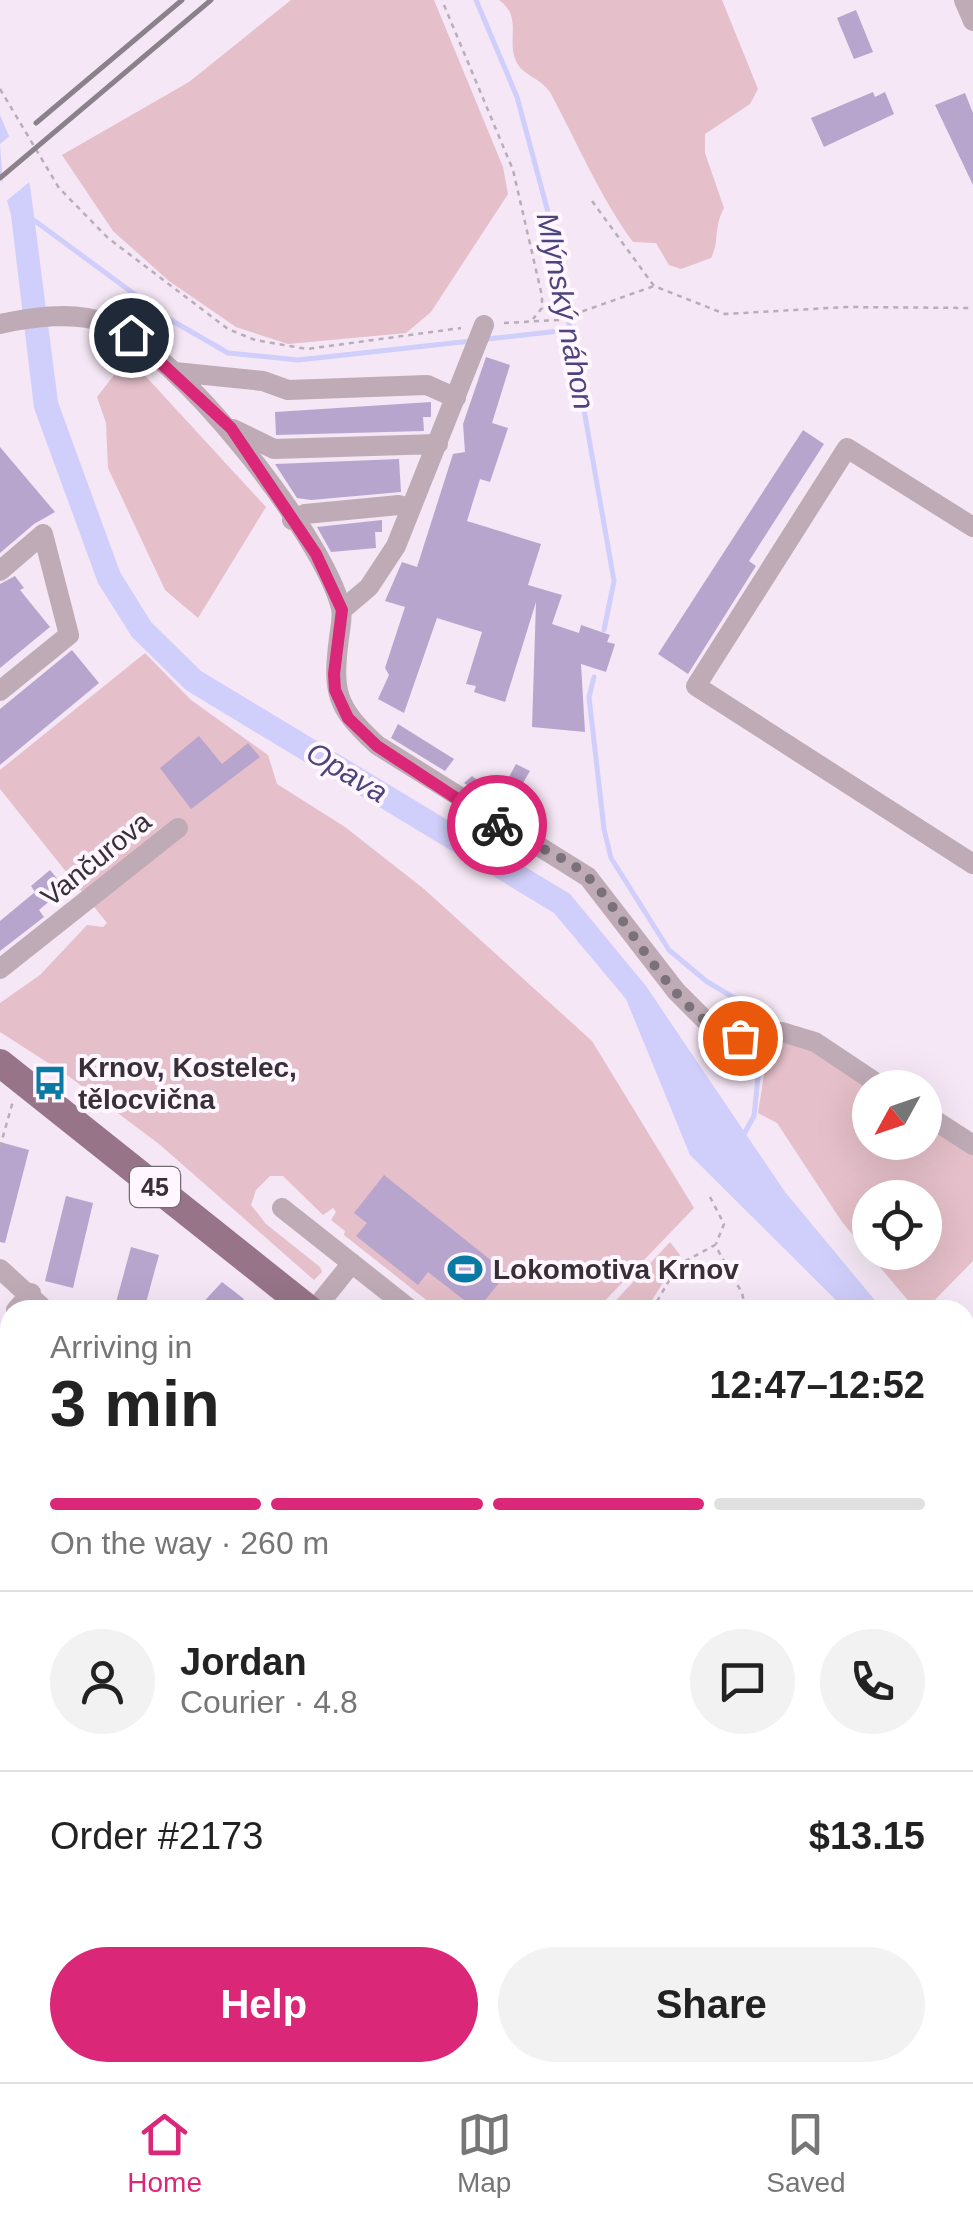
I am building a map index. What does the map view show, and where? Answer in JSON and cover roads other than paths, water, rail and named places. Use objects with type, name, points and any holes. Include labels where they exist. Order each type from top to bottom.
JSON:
[{"type":"main road","name":"45","points":[[0,1063],[299,1300]]},
{"type":"street","points":[[964,0],[973,21]]},
{"type":"street","points":[[3,323],[74,317],[104,322],[131,335],[175,372],[231,428],[316,554],[342,610],[334,674],[335,690],[348,718],[377,746],[482,815],[580,870],[601,891],[676,991],[707,1022],[726,1034],[782,1032],[815,1042],[857,1070]]},
{"type":"street","points":[[342,610],[369,587],[396,546],[481,335]]},
{"type":"street","points":[[175,372],[263,381],[288,390],[427,385],[456,398]]},
{"type":"street","points":[[231,428],[274,449],[438,444]]},
{"type":"street","points":[[973,527],[847,448],[696,686],[973,864]]},
{"type":"street","points":[[292,520],[305,514],[399,505],[411,509]]},
{"type":"street","points":[[0,571],[43,534],[69,635],[0,692]]},
{"type":"street","name":"Vančurova","points":[[0,969],[178,828]]},
{"type":"street","points":[[942,1125],[973,1145]]},
{"type":"street","points":[[282,1208],[398,1300]]},
{"type":"street","points":[[321,1300],[352,1263]]},
{"type":"street","points":[[0,1269],[36,1300]]},
{"type":"street","points":[[24,1300],[30,1293]]},
{"type":"water","name":"Opava","points":[[0,115],[30,185],[58,402],[120,572],[151,622],[201,671],[570,894],[646,986],[785,1192],[875,1300],[836,1300],[690,1155],[626,999],[554,913],[186,690],[132,637],[98,583],[34,408],[11,215],[0,175]]},
{"type":"waterway","name":"Mlýnský náhon","points":[[476,0],[517,97],[552,227],[614,581],[604,630]]},
{"type":"waterway","points":[[31,218],[141,299]]},
{"type":"waterway","points":[[164,316],[228,353],[298,360],[471,341]]},
{"type":"waterway","points":[[487,339],[568,330]]},
{"type":"waterway","name":"Mlýnský náhon","points":[[594,677],[589,697],[604,829],[611,858],[669,950],[706,981],[741,1002],[760,1027]]},
{"type":"waterway","name":"Mlýnský náhon","points":[[744,1134],[754,1116],[762,1038]]},
{"type":"railway","points":[[36,123],[182,0]]},
{"type":"railway","points":[[0,178],[211,0]]},
{"type":"place","name":"Krnov, Kostelec, tělocvična","points":[[50,1083]]},
{"type":"place","name":"Lokomotiva Krnov","points":[[465,1269]]}]
